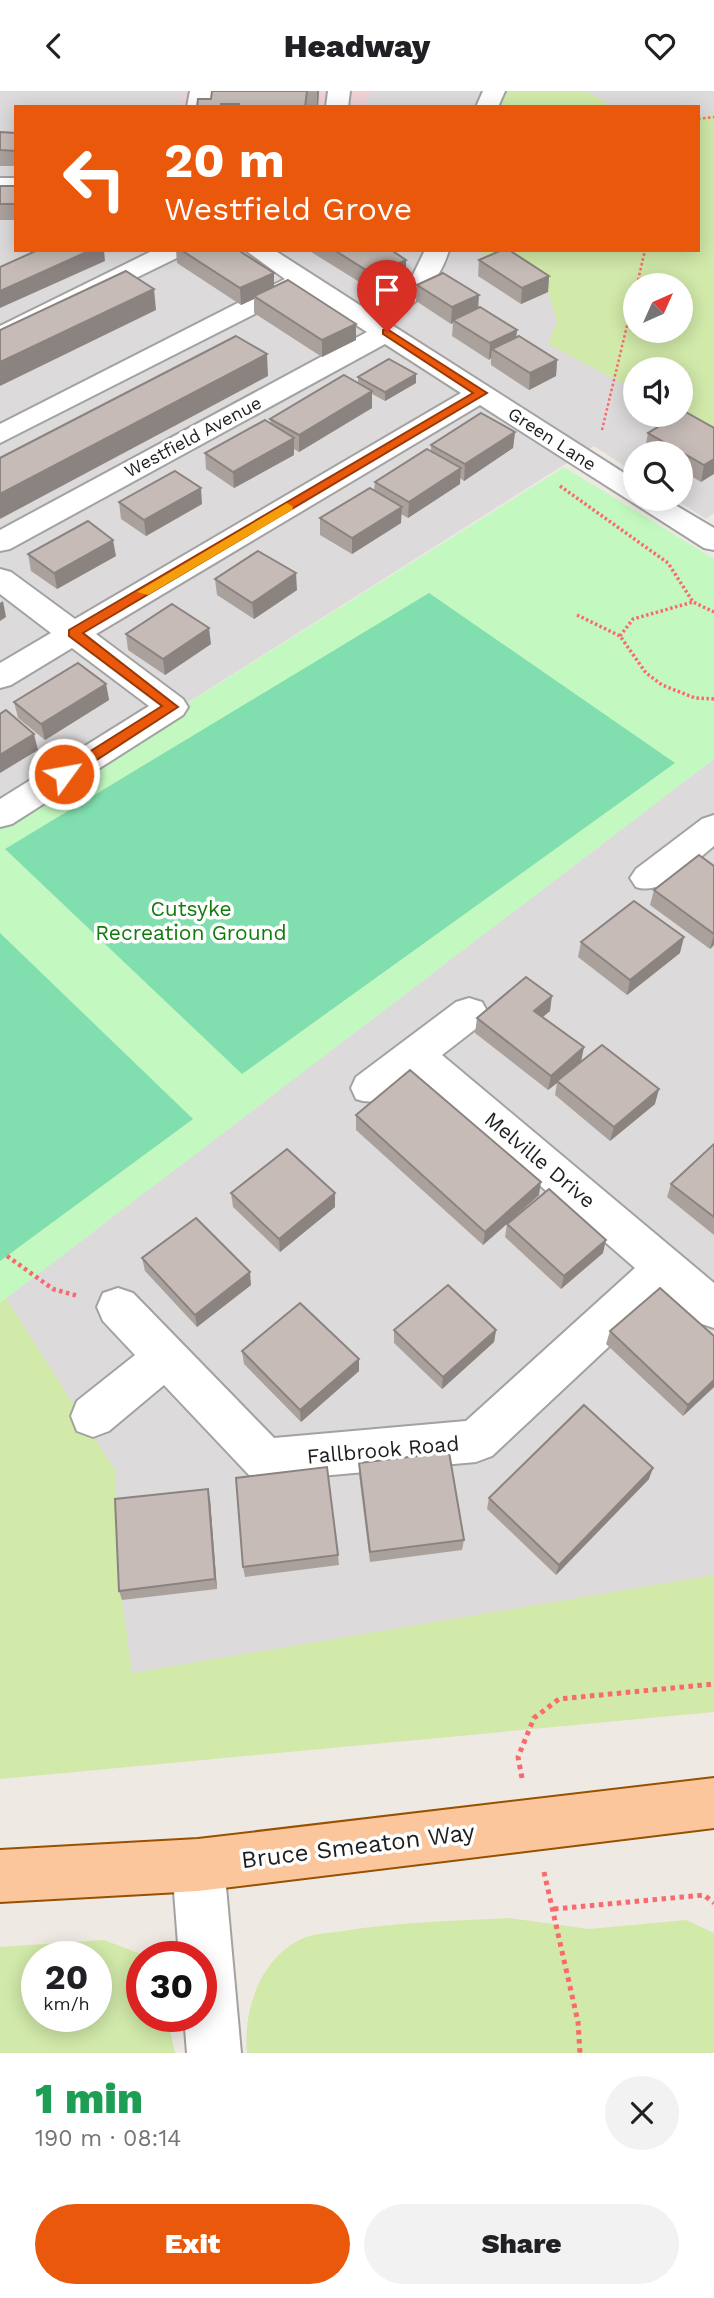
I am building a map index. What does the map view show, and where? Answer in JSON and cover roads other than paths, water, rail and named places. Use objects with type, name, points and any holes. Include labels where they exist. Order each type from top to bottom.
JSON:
[{"type":"main road","name":"Bruce Smeaton Way","points":[[0,1876],[198,1865],[714,1803]]},
{"type":"street","points":[[0,336],[170,252]]},
{"type":"street","name":"Green Lane","points":[[260,252],[623,485]]},
{"type":"street","name":"Westfield Avenue","points":[[0,542],[378,327],[408,299],[432,269],[436,252]]},
{"type":"street","points":[[0,435],[304,279]]},
{"type":"street","points":[[0,677],[481,393]]},
{"type":"street","points":[[665,511],[714,541]]},
{"type":"street","points":[[0,579],[172,707],[0,815]]},
{"type":"street","points":[[648,877],[705,848]]},
{"type":"street","points":[[370,1088],[469,1013]]},
{"type":"street","name":"Melville Drive","points":[[414,1054],[665,1267]]},
{"type":"street","points":[[665,1267],[714,1309]]},
{"type":"street","name":"Fallbrook Road","points":[[118,1307],[265,1460],[476,1441],[665,1267]]},
{"type":"street","points":[[93,1416],[165,1357]]},
{"type":"street","points":[[198,1865],[215,2053]]},
{"type":"park label","name":"Cutsyke Recreation Ground","points":[[191,921]]}]
